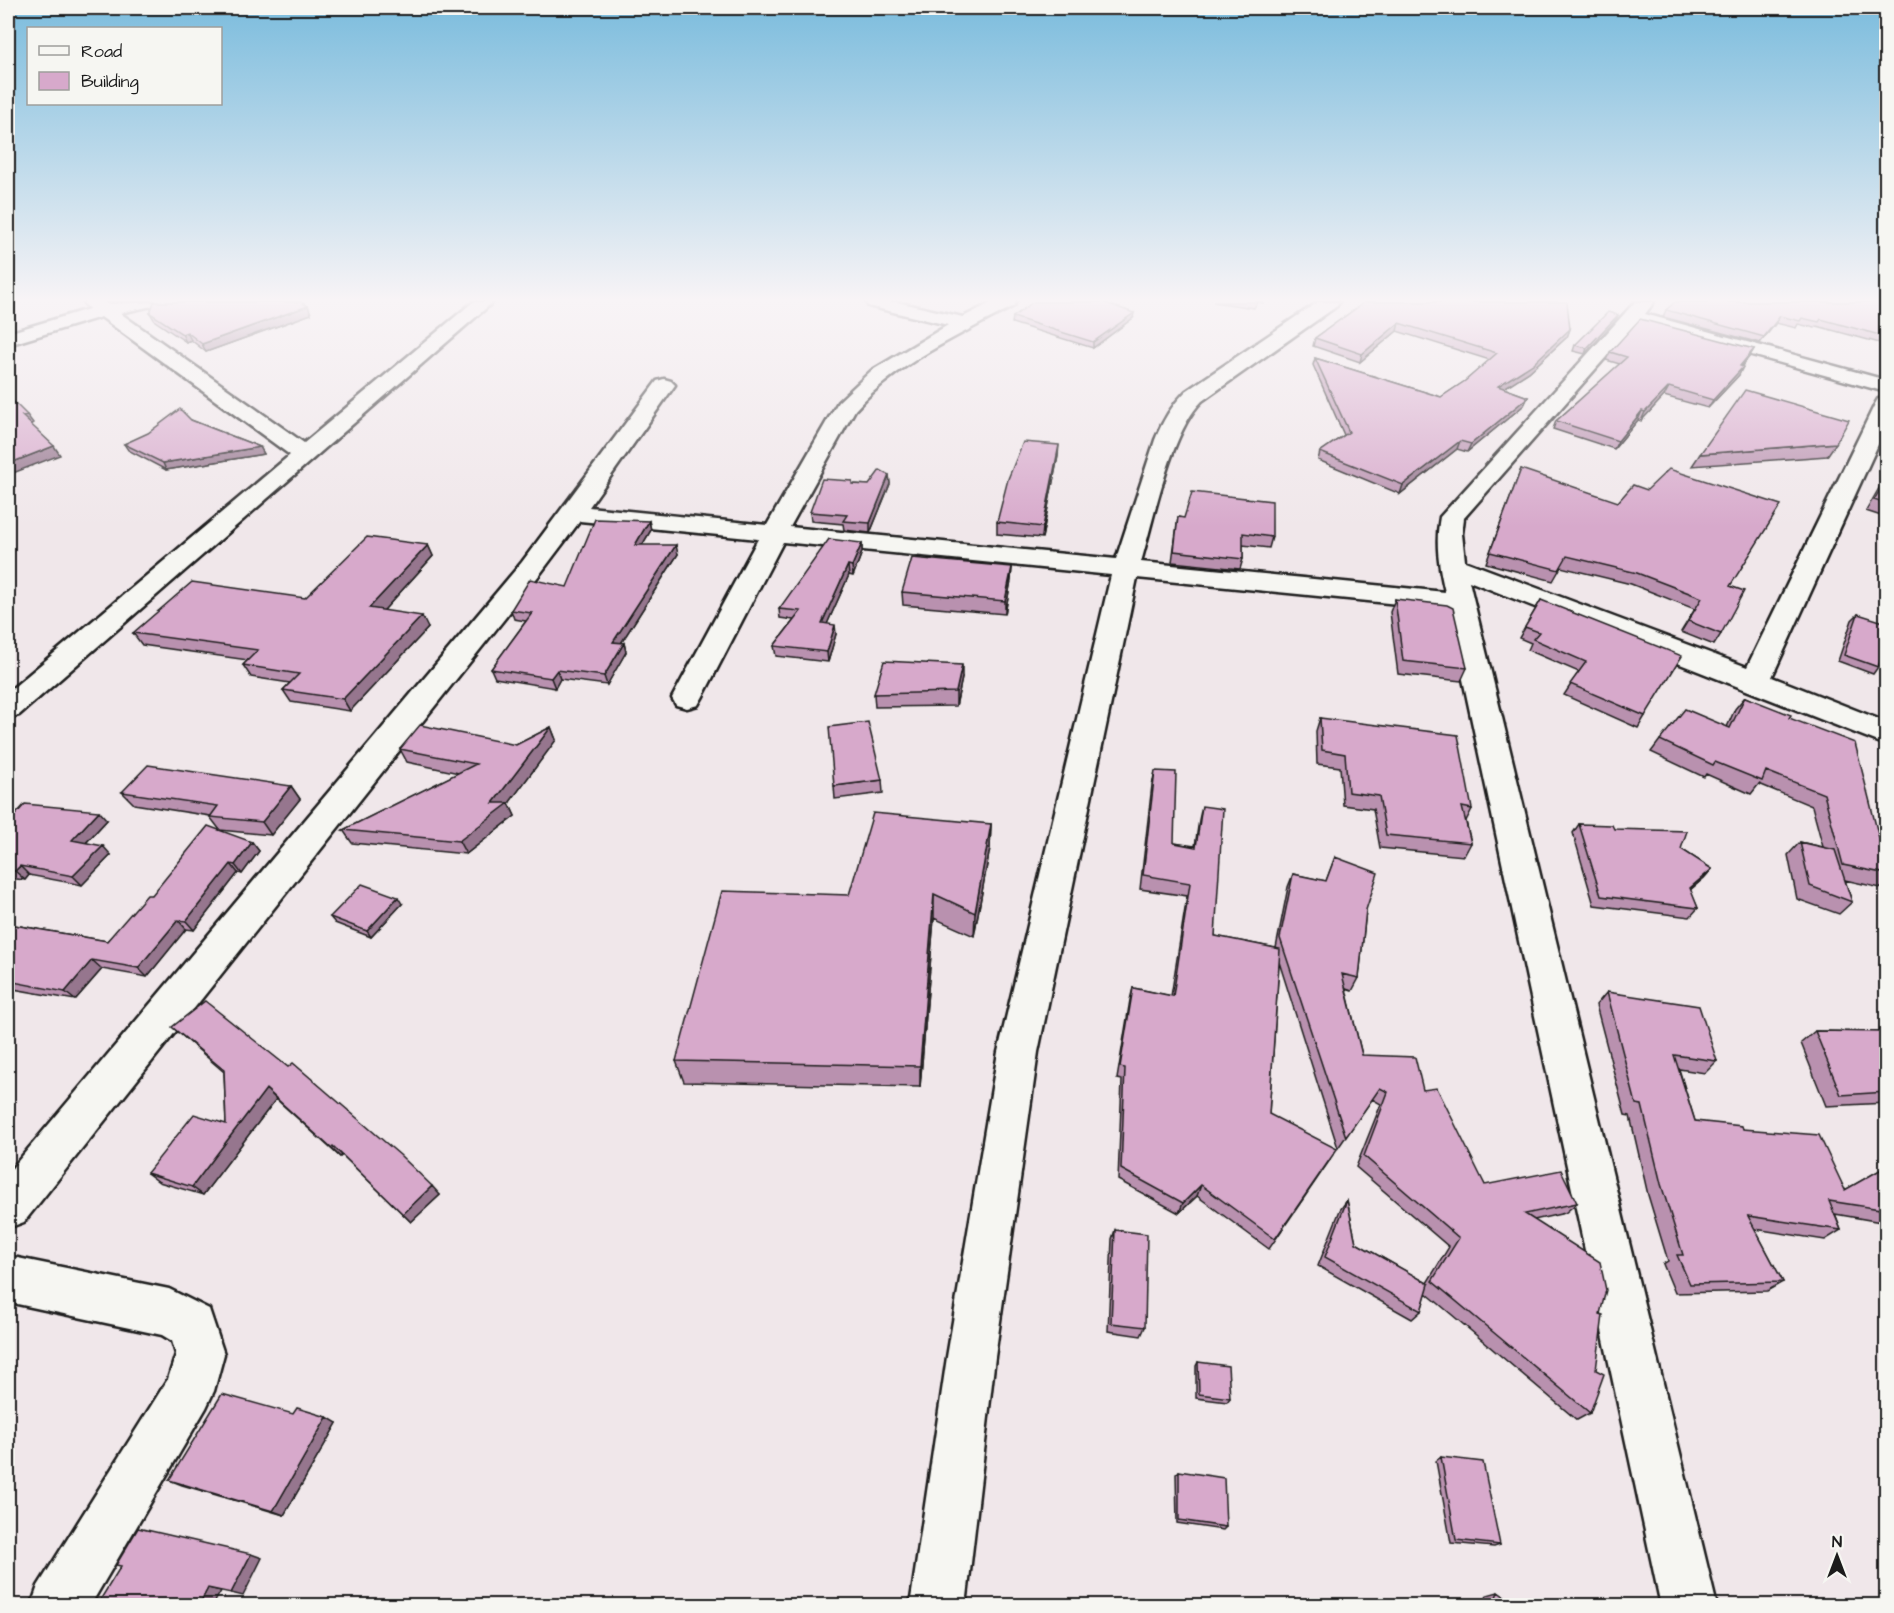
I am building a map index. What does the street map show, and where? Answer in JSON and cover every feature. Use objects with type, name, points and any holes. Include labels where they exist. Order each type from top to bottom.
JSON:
[{"type":"street","points":[[197,377],[304,454]]},
{"type":"street","points":[[8,708],[395,377]]},
{"type":"street","points":[[687,698],[774,534],[846,408],[858,392],[874,377]]},
{"type":"street","points":[[939,1605],[971,1357],[1018,1052],[1126,568],[1174,419],[1182,407],[1194,396],[1221,377]]},
{"type":"street","points":[[1578,377],[1452,517],[1449,534],[1452,565],[1689,1605]]},
{"type":"street","points":[[1859,377],[1887,386]]},
{"type":"street","points":[[8,1206],[573,513],[664,385]]},
{"type":"street","points":[[1755,681],[1887,404]]},
{"type":"street","points":[[573,513],[1461,602]]},
{"type":"street","points":[[1452,565],[1755,681],[1887,735]]},
{"type":"street","points":[[8,1279],[169,1313],[192,1326],[200,1354],[189,1391],[58,1605]]},
{"type":"building","points":[[1324,377],[1377,377],[1441,397],[1469,377],[1512,377],[1498,386],[1528,397],[1471,444],[1460,441],[1403,485],[1320,452],[1349,432]]},
{"type":"building","points":[[1605,377],[1734,377],[1713,400],[1669,387],[1645,412],[1642,411],[1618,441],[1556,421]]},
{"type":"building","points":[[1745,390],[1849,420],[1836,443],[1700,454]]},
{"type":"building","points":[[8,396],[27,415],[22,416],[54,446],[8,464]]},
{"type":"building","points":[[180,409],[191,420],[260,447],[163,463],[124,444],[148,433]]},
{"type":"building","points":[[1023,442],[1059,445],[1043,527],[997,522],[1008,479]]},
{"type":"building","points":[[1521,469],[1618,502],[1633,485],[1647,490],[1669,469],[1781,505],[1730,586],[1744,591],[1721,634],[1688,621],[1702,598],[1637,573],[1567,556],[1559,570],[1490,552]]},
{"type":"building","points":[[880,470],[889,475],[870,523],[843,521],[847,515],[810,512],[822,479],[852,481],[852,484],[869,485]]},
{"type":"building","points":[[1887,478],[1887,504],[1874,500]]},
{"type":"building","points":[[1192,492],[1272,501],[1272,537],[1243,533],[1243,559],[1174,551],[1178,517],[1184,518]]},
{"type":"building","points":[[595,519],[649,521],[635,545],[676,545],[613,642],[624,643],[604,676],[557,670],[551,678],[491,669],[532,613],[511,610],[530,579],[567,587]]},
{"type":"building","points":[[367,537],[428,545],[369,608],[422,616],[343,699],[283,690],[299,674],[243,665],[258,650],[133,633],[192,582],[305,598]]},
{"type":"building","points":[[829,539],[862,543],[852,566],[848,565],[822,623],[835,625],[827,652],[774,646],[801,611],[779,609]]},
{"type":"building","points":[[912,558],[1012,567],[1005,601],[902,592]]},
{"type":"building","points":[[1395,599],[1447,605],[1453,608],[1467,668],[1403,661]]},
{"type":"building","points":[[1541,600],[1682,656],[1645,716],[1570,684],[1586,662],[1533,639],[1539,632],[1525,627]]},
{"type":"building","points":[[1858,614],[1887,623],[1887,643],[1878,667],[1844,655]]},
{"type":"building","points":[[884,661],[962,665],[956,692],[874,694]]},
{"type":"building","points":[[1745,697],[1791,715],[1789,718],[1855,743],[1879,838],[1887,842],[1887,874],[1843,865],[1824,794],[1766,771],[1762,781],[1715,762],[1713,765],[1660,740],[1685,709],[1730,728]]},
{"type":"building","points":[[1320,718],[1458,735],[1472,809],[1462,807],[1471,843],[1386,835],[1379,796],[1348,792],[1345,754],[1322,750]]},
{"type":"building","points":[[868,722],[882,780],[834,786],[829,727]]},
{"type":"building","points":[[420,725],[516,745],[551,727],[493,803],[509,803],[459,841],[343,830],[476,764],[400,749]]},
{"type":"building","points":[[148,765],[291,786],[262,822],[210,817],[218,806],[122,792]]},
{"type":"building","points":[[1155,771],[1176,772],[1174,843],[1196,847],[1202,806],[1223,809],[1215,936],[1280,949],[1269,1114],[1337,1149],[1275,1239],[1201,1185],[1183,1203],[1121,1169],[1125,1068],[1120,1067],[1133,988],[1173,996],[1190,883],[1143,875]]},
{"type":"building","points":[[25,804],[99,811],[72,840],[103,846],[73,876],[20,866],[15,871],[8,870],[8,823]]},
{"type":"building","points":[[873,813],[991,824],[975,913],[934,894],[920,1066],[676,1061],[722,891],[849,895]]},
{"type":"building","points":[[1579,824],[1612,825],[1614,829],[1687,831],[1681,849],[1712,869],[1690,888],[1698,908],[1601,896]]},
{"type":"building","points":[[208,826],[252,842],[235,865],[231,864],[186,921],[178,920],[138,968],[92,960],[65,992],[8,981],[8,924],[107,941],[147,895],[152,895]]},
{"type":"building","points":[[1800,842],[1835,850],[1852,902],[1810,886]]},
{"type":"building","points":[[1335,857],[1378,873],[1366,910],[1359,978],[1342,974],[1362,1055],[1415,1057],[1423,1090],[1437,1088],[1485,1185],[1561,1170],[1577,1203],[1525,1214],[1600,1262],[1606,1290],[1600,1314],[1603,1315],[1596,1370],[1604,1374],[1590,1413],[1432,1281],[1459,1238],[1364,1156],[1388,1092],[1380,1088],[1346,1137],[1280,938],[1293,874],[1326,881]]},
{"type":"building","points":[[362,884],[398,897],[367,931],[330,917]]},
{"type":"building","points":[[1607,992],[1699,1006],[1717,1061],[1674,1055],[1695,1121],[1742,1126],[1743,1129],[1819,1135],[1845,1190],[1887,1166],[1887,1210],[1829,1201],[1841,1230],[1748,1216],[1783,1282],[1690,1284],[1677,1255],[1683,1255],[1661,1184],[1642,1105],[1636,1104]]},
{"type":"building","points":[[205,1001],[288,1067],[293,1063],[400,1155],[432,1186],[403,1214],[333,1146],[331,1148],[266,1089],[192,1187],[147,1173],[194,1114],[226,1124],[224,1070],[172,1027]]},
{"type":"building","points":[[1815,1031],[1887,1032],[1887,1092],[1841,1095]]},
{"type":"building","points":[[1347,1200],[1356,1243],[1429,1284],[1421,1311],[1325,1257]]},
{"type":"building","points":[[1115,1230],[1147,1234],[1145,1327],[1111,1323]]},
{"type":"building","points":[[1198,1362],[1228,1366],[1230,1398],[1199,1394]]},
{"type":"building","points":[[222,1394],[293,1414],[297,1408],[327,1417],[273,1511],[169,1480]]},
{"type":"building","points":[[1441,1457],[1483,1462],[1500,1545],[1456,1540]]},
{"type":"building","points":[[1179,1471],[1224,1478],[1226,1527],[1179,1520]]},
{"type":"building","points":[[138,1528],[251,1554],[231,1593],[208,1588],[199,1605],[97,1605],[121,1566],[116,1565]]},
{"type":"building","points":[[1498,1592],[1516,1605],[1493,1605]]}]
